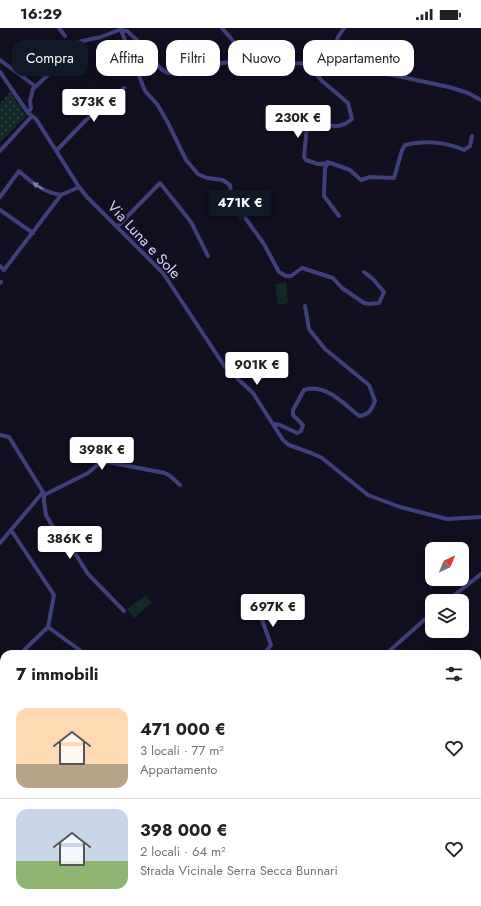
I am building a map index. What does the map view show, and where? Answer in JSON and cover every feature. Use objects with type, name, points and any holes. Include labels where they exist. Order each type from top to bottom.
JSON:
[{"type":"street","points":[[59,28],[65,36]]},
{"type":"street","points":[[222,28],[232,40]]},
{"type":"street","points":[[337,40],[344,28]]},
{"type":"street","points":[[0,150],[30,115],[30,101],[35,86],[48,75],[60,56],[72,45],[121,30],[130,33],[145,48],[153,61],[168,73],[172,72],[186,62],[192,67],[196,66],[197,63],[193,45],[194,42],[197,43],[204,55],[216,64],[228,62]]},
{"type":"street","points":[[121,30],[145,91],[157,104],[186,160],[198,174],[207,178],[223,180],[230,185],[232,202],[264,244],[280,272],[286,276],[291,276],[302,268],[333,278],[342,288],[364,303],[379,303],[384,292],[364,272]]},
{"type":"street","points":[[0,60],[35,86]]},
{"type":"street","name":"Via Luna e Sole","points":[[0,72],[30,115],[36,119],[79,187],[87,197],[163,273],[225,367],[252,393],[289,445],[322,458],[368,495],[400,507],[447,518],[481,517]]},
{"type":"street","points":[[318,76],[348,103],[352,119],[341,126],[333,127],[313,121],[307,125],[304,157],[306,160],[318,164],[328,162],[346,169],[362,180],[370,177],[394,178],[402,150],[405,145],[434,142],[452,145],[464,150],[470,146],[472,136]]},
{"type":"street","points":[[398,76],[468,93],[481,100]]},
{"type":"street","points":[[56,151],[86,120],[124,88]]},
{"type":"street","points":[[328,162],[325,168],[324,196],[339,216]]},
{"type":"street","points":[[0,197],[19,171],[35,186],[50,194],[61,195],[79,187]]},
{"type":"street","points":[[117,227],[160,183],[191,222],[208,256]]},
{"type":"street","points":[[2,268],[33,233],[61,195]]},
{"type":"street","points":[[0,210],[33,233]]},
{"type":"street","points":[[274,424],[280,425],[297,433],[301,431],[303,425],[293,415],[293,410],[304,390],[311,388],[325,391],[347,405],[359,416],[368,414],[375,401],[369,384],[325,350],[309,329],[305,306]]},
{"type":"street","points":[[0,436],[9,437],[44,493],[46,515],[51,524],[73,550],[88,574],[124,611]]},
{"type":"street","points":[[0,543],[44,493],[88,473],[102,461],[165,473],[180,485]]},
{"type":"street","points":[[11,530],[54,595],[48,627],[24,650]]},
{"type":"street","points":[[456,594],[481,574]]},
{"type":"street","points":[[254,597],[271,646],[268,650]]},
{"type":"street","points":[[390,650],[425,619]]},
{"type":"street","points":[[48,627],[80,650]]},
{"type":"green space","points":[[10,92],[26,116],[0,142],[0,104]]},
{"type":"green space","points":[[286,282],[288,303],[278,305],[275,284]]},
{"type":"green space","points":[[146,595],[152,603],[134,618],[127,609]]}]
